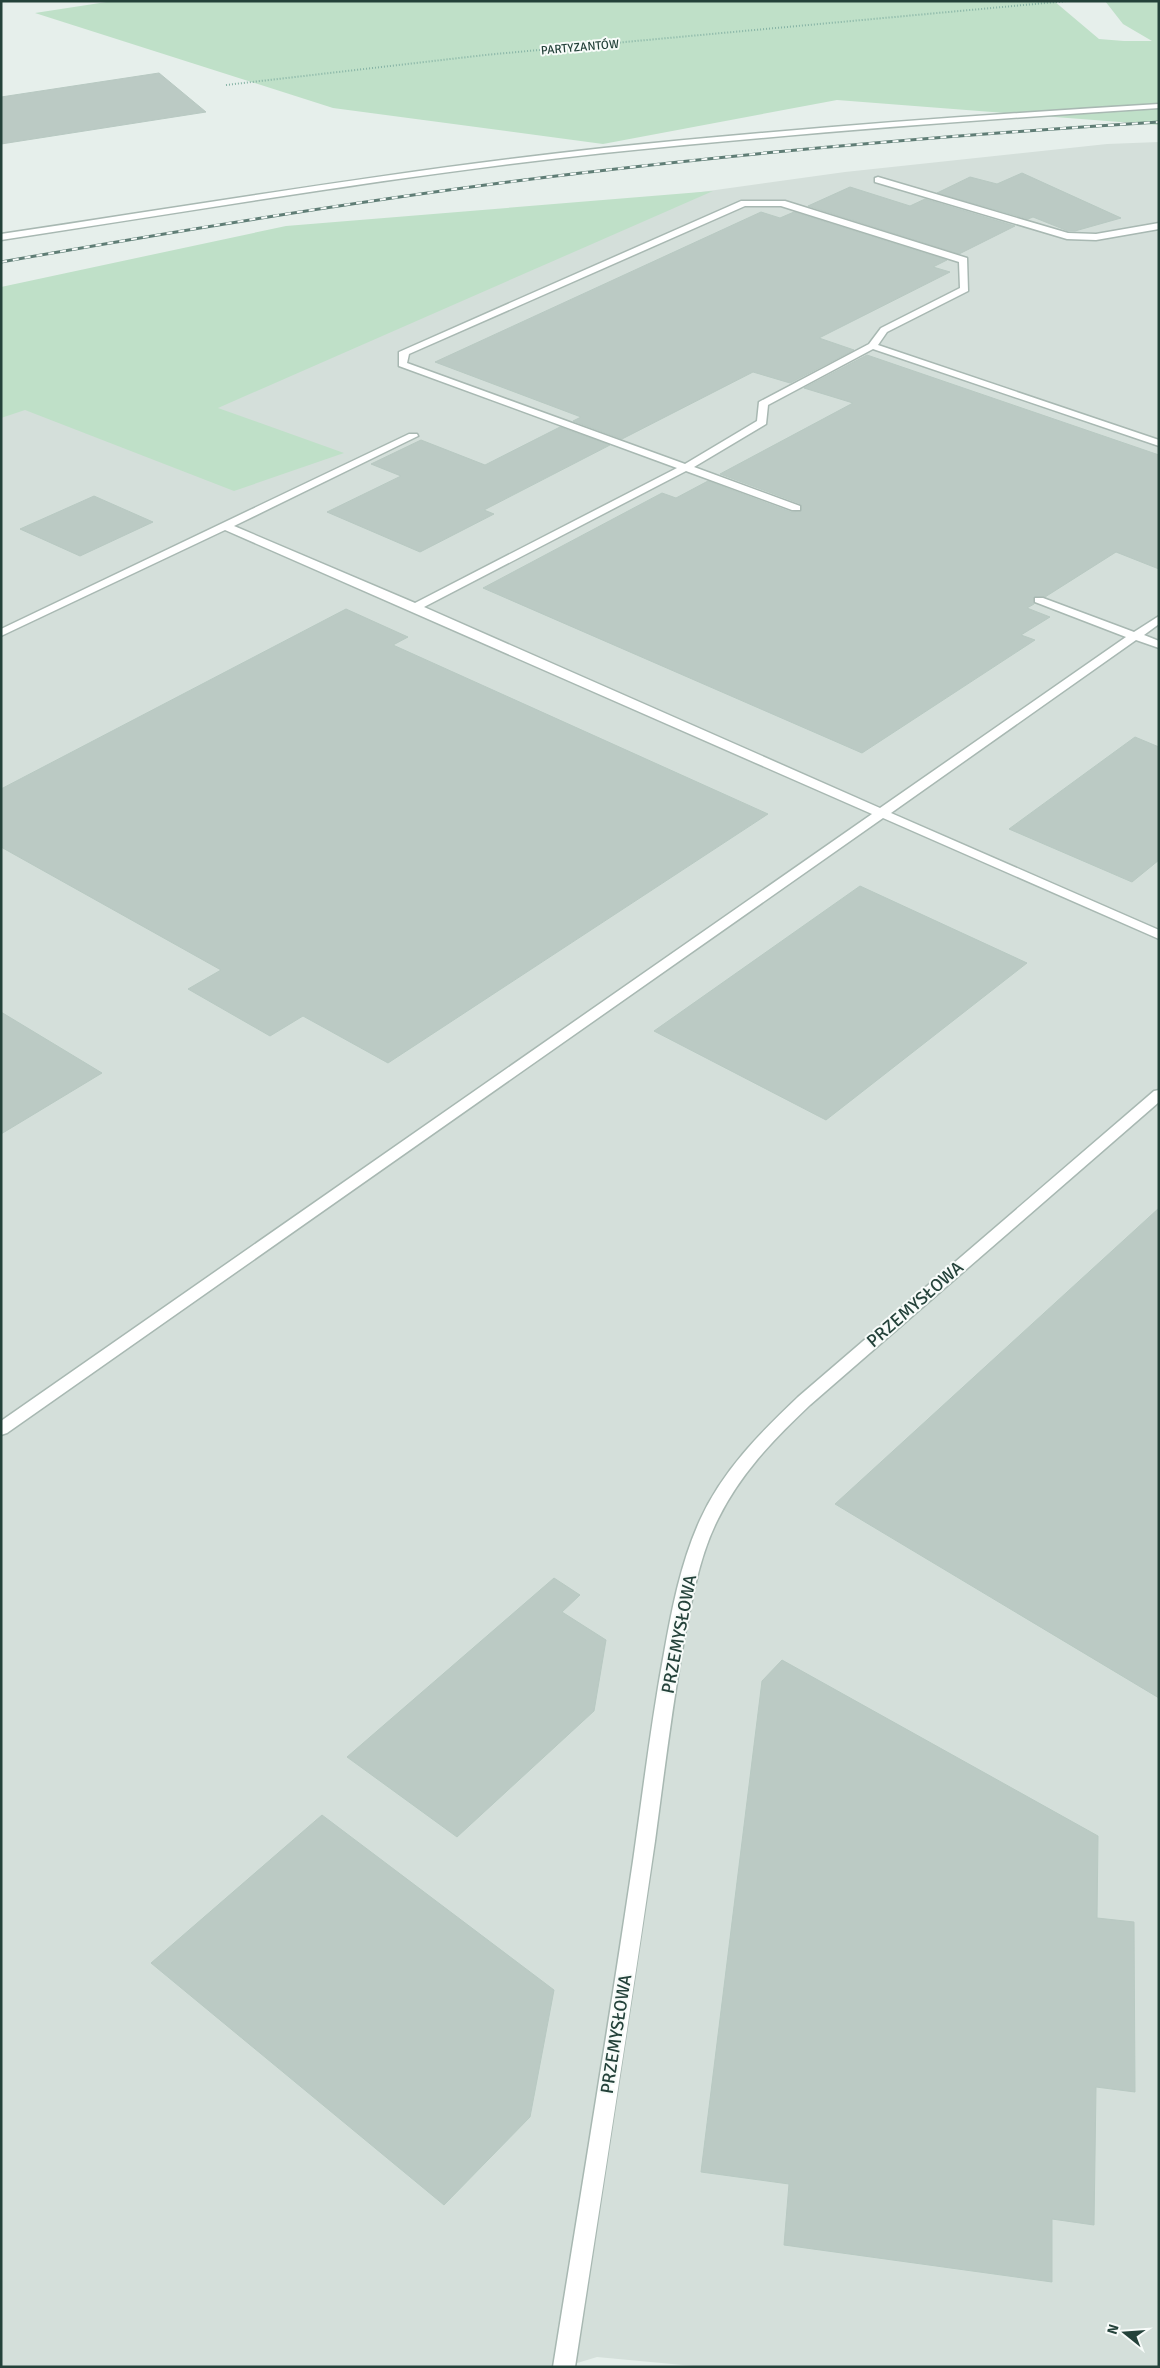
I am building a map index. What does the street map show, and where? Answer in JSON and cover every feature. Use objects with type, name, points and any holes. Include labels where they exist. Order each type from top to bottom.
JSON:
[{"type":"street","points":[[1,237],[415,174],[603,151],[908,122],[1159,106]]},
{"type":"street","points":[[878,180],[1066,236],[1096,237],[1159,226]]},
{"type":"street","points":[[416,607],[687,467],[762,422],[763,404],[872,346],[884,330],[965,289],[964,260],[782,203],[744,203],[404,352],[402,364],[687,467],[796,508]]},
{"type":"street","points":[[872,346],[1159,443]]},
{"type":"street","points":[[1,633],[413,436]]},
{"type":"street","points":[[225,526],[416,607],[882,815],[1159,935]]},
{"type":"street","points":[[1039,600],[1159,645]]},
{"type":"street","points":[[1,1429],[882,815],[1159,619]]},
{"type":"street","name":"PRZEMYSŁOWA","points":[[564,2367],[628,1960],[670,1672],[681,1610],[693,1562],[709,1519],[733,1479],[758,1445],[797,1407],[1159,1094]]},
{"type":"path","name":"PARTYZANTÓW","points":[[226,85],[485,56],[1067,1]]},
{"type":"shaded area","points":[[1159,142],[1159,2367],[704,2367],[597,2357],[564,2367],[1,2367],[1,290],[845,172],[1107,144]]},
{"type":"green space","points":[[113,1],[1054,1],[1099,39],[1152,41],[1123,24],[1105,1],[1159,1],[1159,125],[837,100],[603,144],[333,108],[35,13]]},
{"type":"green space","points":[[713,191],[218,408],[344,453],[234,491],[25,410],[1,418],[1,287],[286,226]]},
{"type":"building","points":[[159,73],[206,112],[1,144],[1,97]]},
{"type":"building","points":[[1022,173],[1121,218],[1075,231],[1068,231],[1033,217],[1028,219],[937,193],[970,177],[997,184]]},
{"type":"building","points":[[850,187],[910,206],[925,199],[1015,226],[959,254],[808,206]]},
{"type":"building","points":[[761,212],[780,218],[794,212],[947,260],[933,267],[950,272],[819,338],[854,350],[790,383],[753,372],[622,439],[573,421],[581,417],[435,362]]},
{"type":"building","points":[[867,355],[1159,455],[1159,569],[1116,552],[1045,597],[1034,597],[1034,604],[1027,608],[1050,617],[1021,635],[1035,640],[862,753],[483,588],[662,493],[676,498],[708,481],[791,512],[801,511],[801,504],[720,474],[853,403],[804,388]]},
{"type":"building","points":[[560,427],[610,445],[484,510],[494,514],[420,552],[327,512],[401,476],[371,464],[421,440],[485,465]]},
{"type":"building","points":[[94,496],[153,522],[80,556],[20,529]]},
{"type":"building","points":[[346,609],[408,637],[393,645],[768,814],[388,1063],[303,1016],[270,1036],[188,989],[221,970],[1,847],[1,789]]},
{"type":"building","points":[[1135,737],[1159,747],[1159,860],[1132,882],[1009,829]]},
{"type":"building","points":[[860,886],[1027,963],[826,1120],[654,1031]]},
{"type":"building","points":[[1,1012],[102,1073],[1,1134]]},
{"type":"building","points":[[1159,1208],[1159,1698],[835,1504]]},
{"type":"building","points":[[554,1578],[580,1595],[562,1612],[606,1640],[594,1711],[457,1837],[347,1757]]},
{"type":"building","points":[[782,1660],[1098,1836],[1097,1918],[1134,1922],[1135,2092],[1096,2087],[1094,2225],[1052,2219],[1052,2282],[784,2245],[789,2184],[701,2172],[762,1681]]},
{"type":"building","points":[[322,1815],[554,1990],[530,2117],[444,2205],[151,1963]]},
{"type":"railway","points":[[1,262],[290,213],[581,173],[870,143],[1159,122]]}]
